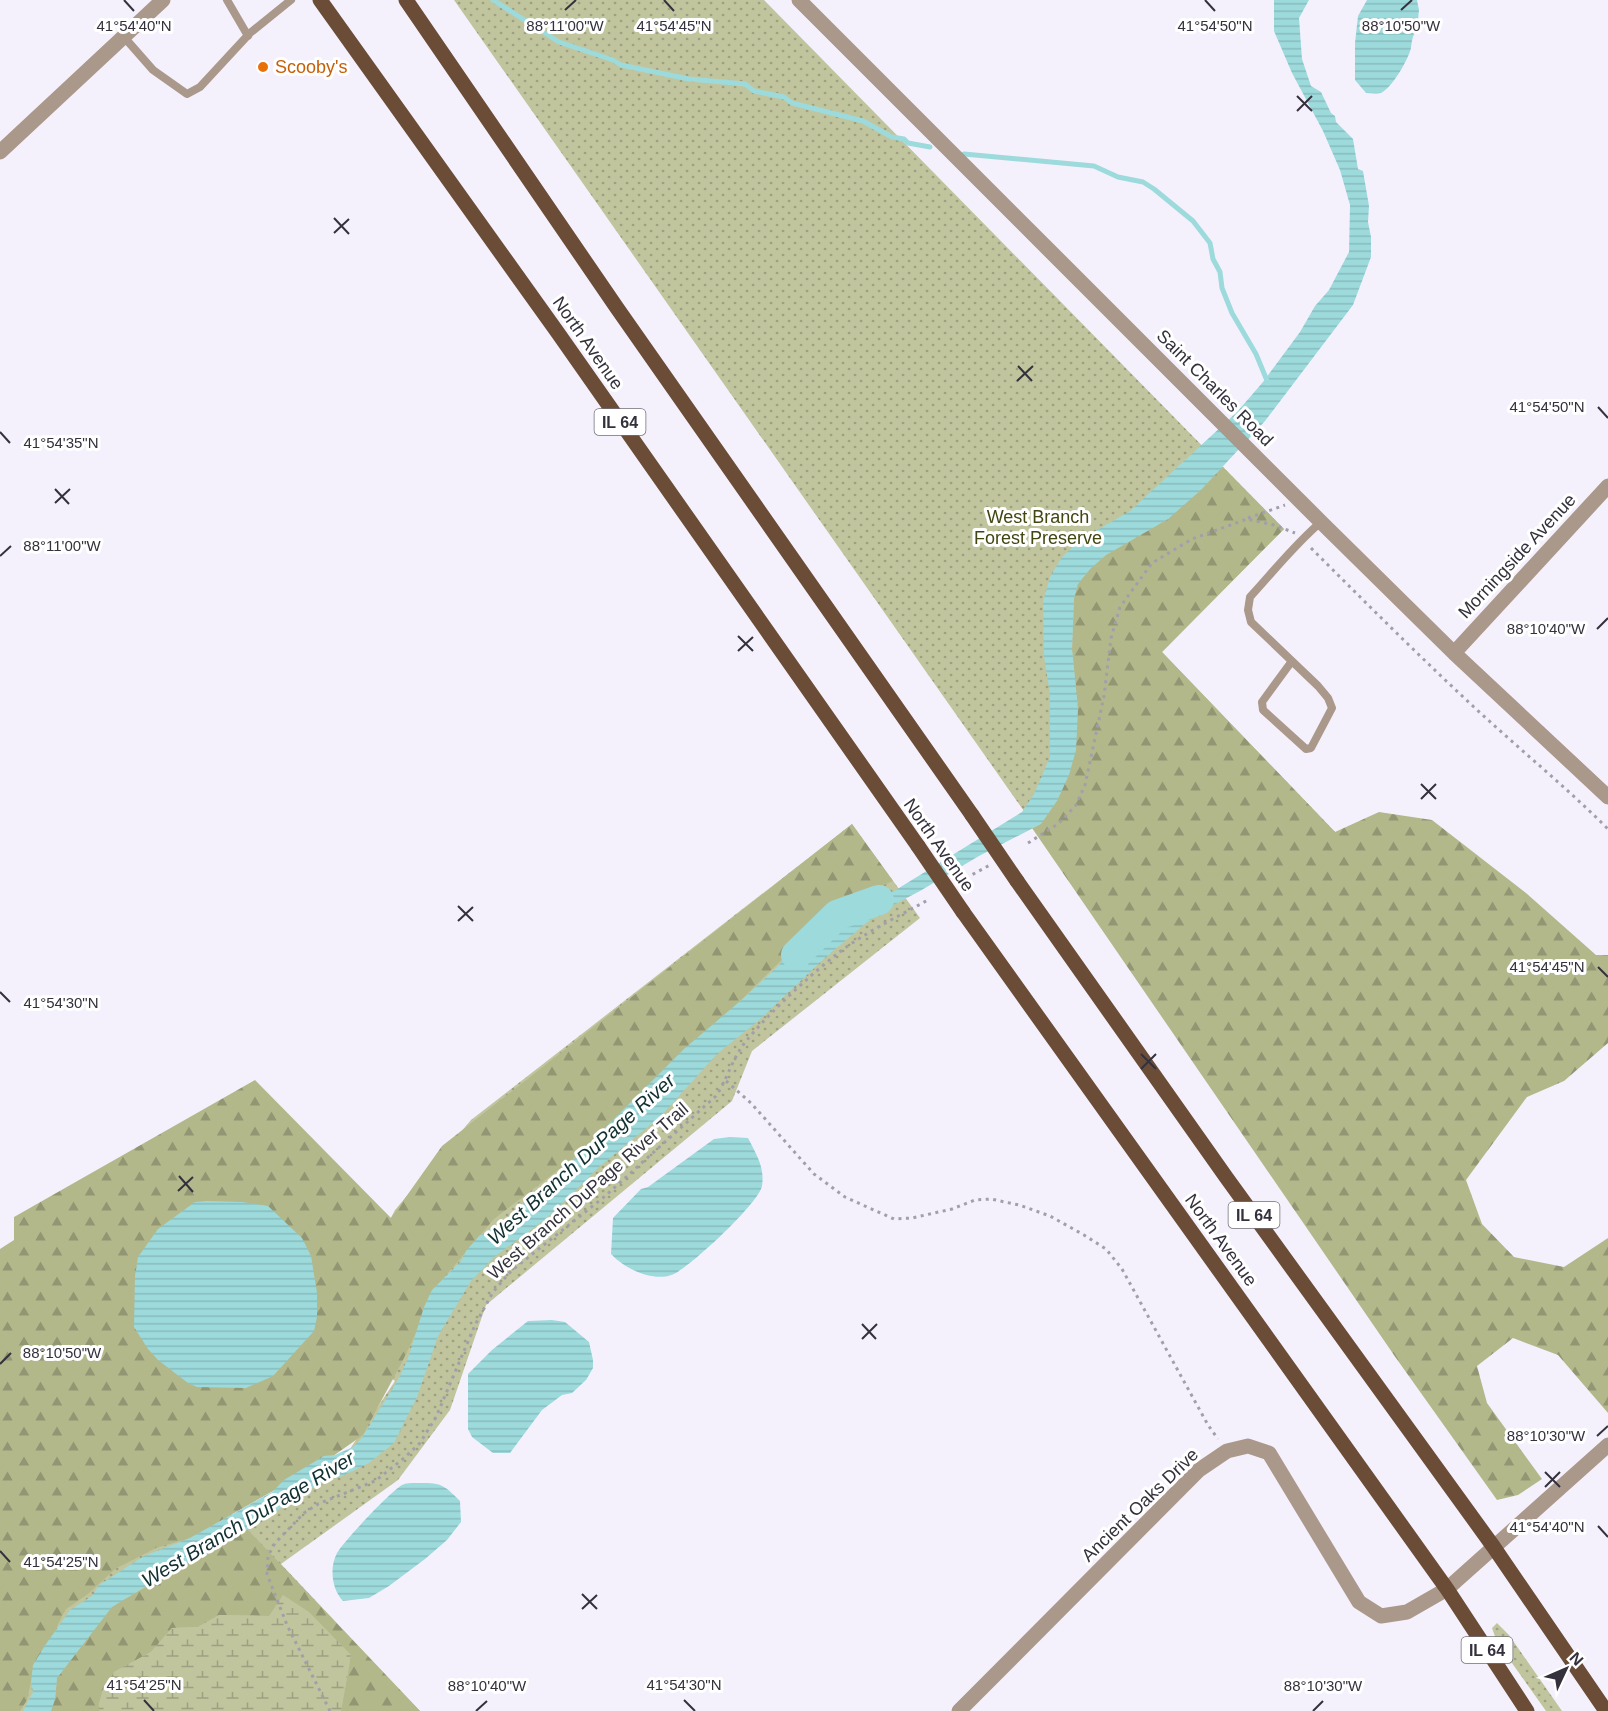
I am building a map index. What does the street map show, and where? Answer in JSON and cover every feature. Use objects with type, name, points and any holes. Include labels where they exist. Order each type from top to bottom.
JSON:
[{"type":"main road","name":"North Avenue","points":[[320,0],[558,333],[963,912],[1447,1589],[1527,1711]]},
{"type":"main road","name":"IL 64","points":[[406,0],[617,308],[1017,881],[1220,1168],[1493,1546],[1606,1711]]},
{"type":"street","points":[[0,152],[163,0]]},
{"type":"street","name":"Saint Charles Road","points":[[799,0],[1321,522],[1454,653],[1608,797]]},
{"type":"street","name":"Morningside Avenue","points":[[1454,653],[1608,486]]},
{"type":"street","name":"Ancient Oaks Drive","points":[[959,1711],[1199,1470],[1227,1451],[1248,1446],[1269,1453],[1359,1602],[1381,1616],[1407,1612],[1447,1589],[1608,1445]]},
{"type":"lane","points":[[227,0],[248,36]]},
{"type":"lane","points":[[124,37],[153,70],[187,94],[200,87],[248,36],[291,0]]},
{"type":"lane","points":[[1292,661],[1262,702],[1263,710],[1306,749],[1311,748],[1332,708],[1328,698],[1318,686],[1292,661],[1251,622],[1248,602],[1301,539],[1321,522]]},
{"type":"path","points":[[1247,519],[1299,500]]},
{"type":"path","points":[[966,878],[991,864]]},
{"type":"path","name":"West Branch DuPage River Trail","points":[[330,1711],[287,1625],[267,1574],[268,1556],[274,1543],[304,1513],[318,1504],[375,1481],[420,1443],[436,1417],[474,1325],[493,1292],[511,1271],[612,1189],[716,1096],[746,1041],[820,969],[856,941],[928,900]]},
{"type":"path","points":[[726,1080],[751,1103],[814,1174],[845,1197],[876,1212],[894,1219],[912,1218],[952,1209],[975,1200],[991,1199],[1050,1215],[1106,1250],[1122,1269],[1208,1425],[1227,1451]]},
{"type":"green space","name":"West Branch Forest Preserve","points":[[454,0],[764,0],[1284,529],[1162,652],[1559,1065],[1408,1212],[1404,1352]]},
{"type":"green space","points":[[1223,467],[1284,529],[1162,652],[1335,832],[1379,812],[1432,820],[1526,893],[1596,955],[1608,955],[1608,1043],[1564,1081],[1527,1097],[1466,1180],[1482,1224],[1514,1257],[1564,1267],[1608,1238],[1608,1413],[1558,1355],[1513,1338],[1477,1366],[1487,1403],[1542,1479],[1518,1495],[1497,1500],[1396,1358],[1032,828],[1041,824],[1078,709],[1072,649],[1074,598],[1078,584],[1106,555],[1168,519]]},
{"type":"green space","points":[[852,824],[920,918],[752,1051],[732,1101],[486,1305],[450,1410],[398,1480],[281,1564],[420,1711],[0,1711],[0,1364],[237,1518],[348,1452],[395,1381],[329,1335],[395,1210],[471,1120]]},
{"type":"green space","points":[[852,824],[893,881],[836,906],[736,1005],[574,1158],[494,1219],[442,1280],[363,1435],[326,1461],[190,1538],[156,1548],[115,1569],[88,1594],[65,1610],[31,1682],[27,1700],[20,1711],[0,1711],[0,1249],[14,1240],[14,1217],[255,1080],[391,1218],[442,1146]]},
{"type":"green space","points":[[247,1529],[420,1711],[341,1711],[351,1655],[270,1616],[219,1615],[198,1627],[172,1628],[151,1652],[114,1672],[98,1707],[100,1711],[51,1711],[57,1678],[111,1607]]},
{"type":"green space","points":[[283,1595],[309,1612],[351,1655],[341,1711],[100,1711],[98,1707],[103,1689],[114,1672],[151,1652],[172,1628],[198,1627],[219,1615],[269,1616]]},
{"type":"green space","points":[[1497,1623],[1509,1635],[1562,1711],[1546,1711],[1497,1642],[1492,1628]]},
{"type":"water","points":[[1274,0],[1309,0],[1299,18],[1302,59],[1311,86],[1321,92],[1336,122],[1353,139],[1358,169],[1363,171],[1369,206],[1371,257],[1353,305],[1265,421],[1201,490],[1168,519],[1106,555],[1078,584],[1074,598],[1072,649],[1078,709],[1076,750],[1069,775],[1057,801],[1041,824],[882,911],[865,924],[758,1021],[717,1054],[661,1116],[599,1167],[548,1217],[494,1257],[471,1281],[438,1336],[417,1397],[394,1443],[369,1463],[342,1476],[325,1480],[212,1552],[166,1574],[112,1607],[57,1678],[51,1711],[23,1711],[33,1692],[31,1682],[33,1665],[70,1610],[92,1596],[99,1585],[144,1556],[190,1538],[272,1492],[284,1480],[324,1456],[335,1455],[353,1447],[361,1439],[399,1378],[432,1290],[461,1261],[479,1236],[500,1224],[569,1164],[684,1049],[745,997],[801,944],[828,925],[850,903],[862,898],[886,896],[1022,812],[1034,794],[1050,757],[1050,694],[1044,656],[1043,602],[1050,577],[1062,557],[1080,540],[1130,511],[1237,412],[1263,382],[1300,332],[1315,306],[1329,290],[1349,252],[1350,205],[1340,170],[1274,31]]},
{"type":"water","points":[[1367,0],[1417,0],[1419,10],[1417,30],[1413,36],[1407,59],[1390,86],[1381,93],[1366,93],[1355,80],[1358,16]]},
{"type":"water","points":[[748,1138],[759,1161],[763,1179],[762,1186],[749,1206],[723,1233],[683,1269],[674,1274],[649,1276],[617,1260],[611,1254],[613,1218],[641,1189],[648,1187],[714,1139]]},
{"type":"water","points":[[195,1202],[242,1202],[268,1206],[302,1238],[311,1256],[317,1293],[317,1317],[314,1331],[273,1376],[246,1388],[197,1387],[188,1383],[158,1360],[134,1327],[135,1276],[138,1257],[158,1229]]},
{"type":"water","points":[[528,1321],[565,1322],[589,1342],[593,1368],[586,1380],[572,1393],[562,1395],[542,1410],[510,1453],[493,1453],[472,1437],[468,1429],[468,1374],[492,1350]]},
{"type":"water","points":[[404,1484],[441,1485],[460,1501],[461,1522],[447,1540],[389,1586],[369,1598],[343,1601],[336,1591],[332,1572],[337,1553],[368,1517]]},
{"type":"waterway","points":[[493,0],[559,42],[613,60],[621,65],[689,79],[745,84],[754,91],[784,97],[792,103],[863,121],[892,137],[930,147]]},
{"type":"waterway","points":[[964,154],[1094,166],[1118,177],[1143,182],[1154,189],[1193,221],[1210,243],[1213,259],[1220,272],[1222,288],[1232,313],[1256,354],[1268,383]]},
{"type":"waterway","name":"West Branch DuPage River","points":[[796,955],[837,915],[879,900]]},
{"type":"place","name":"Scooby's","points":[[263,67]]}]
